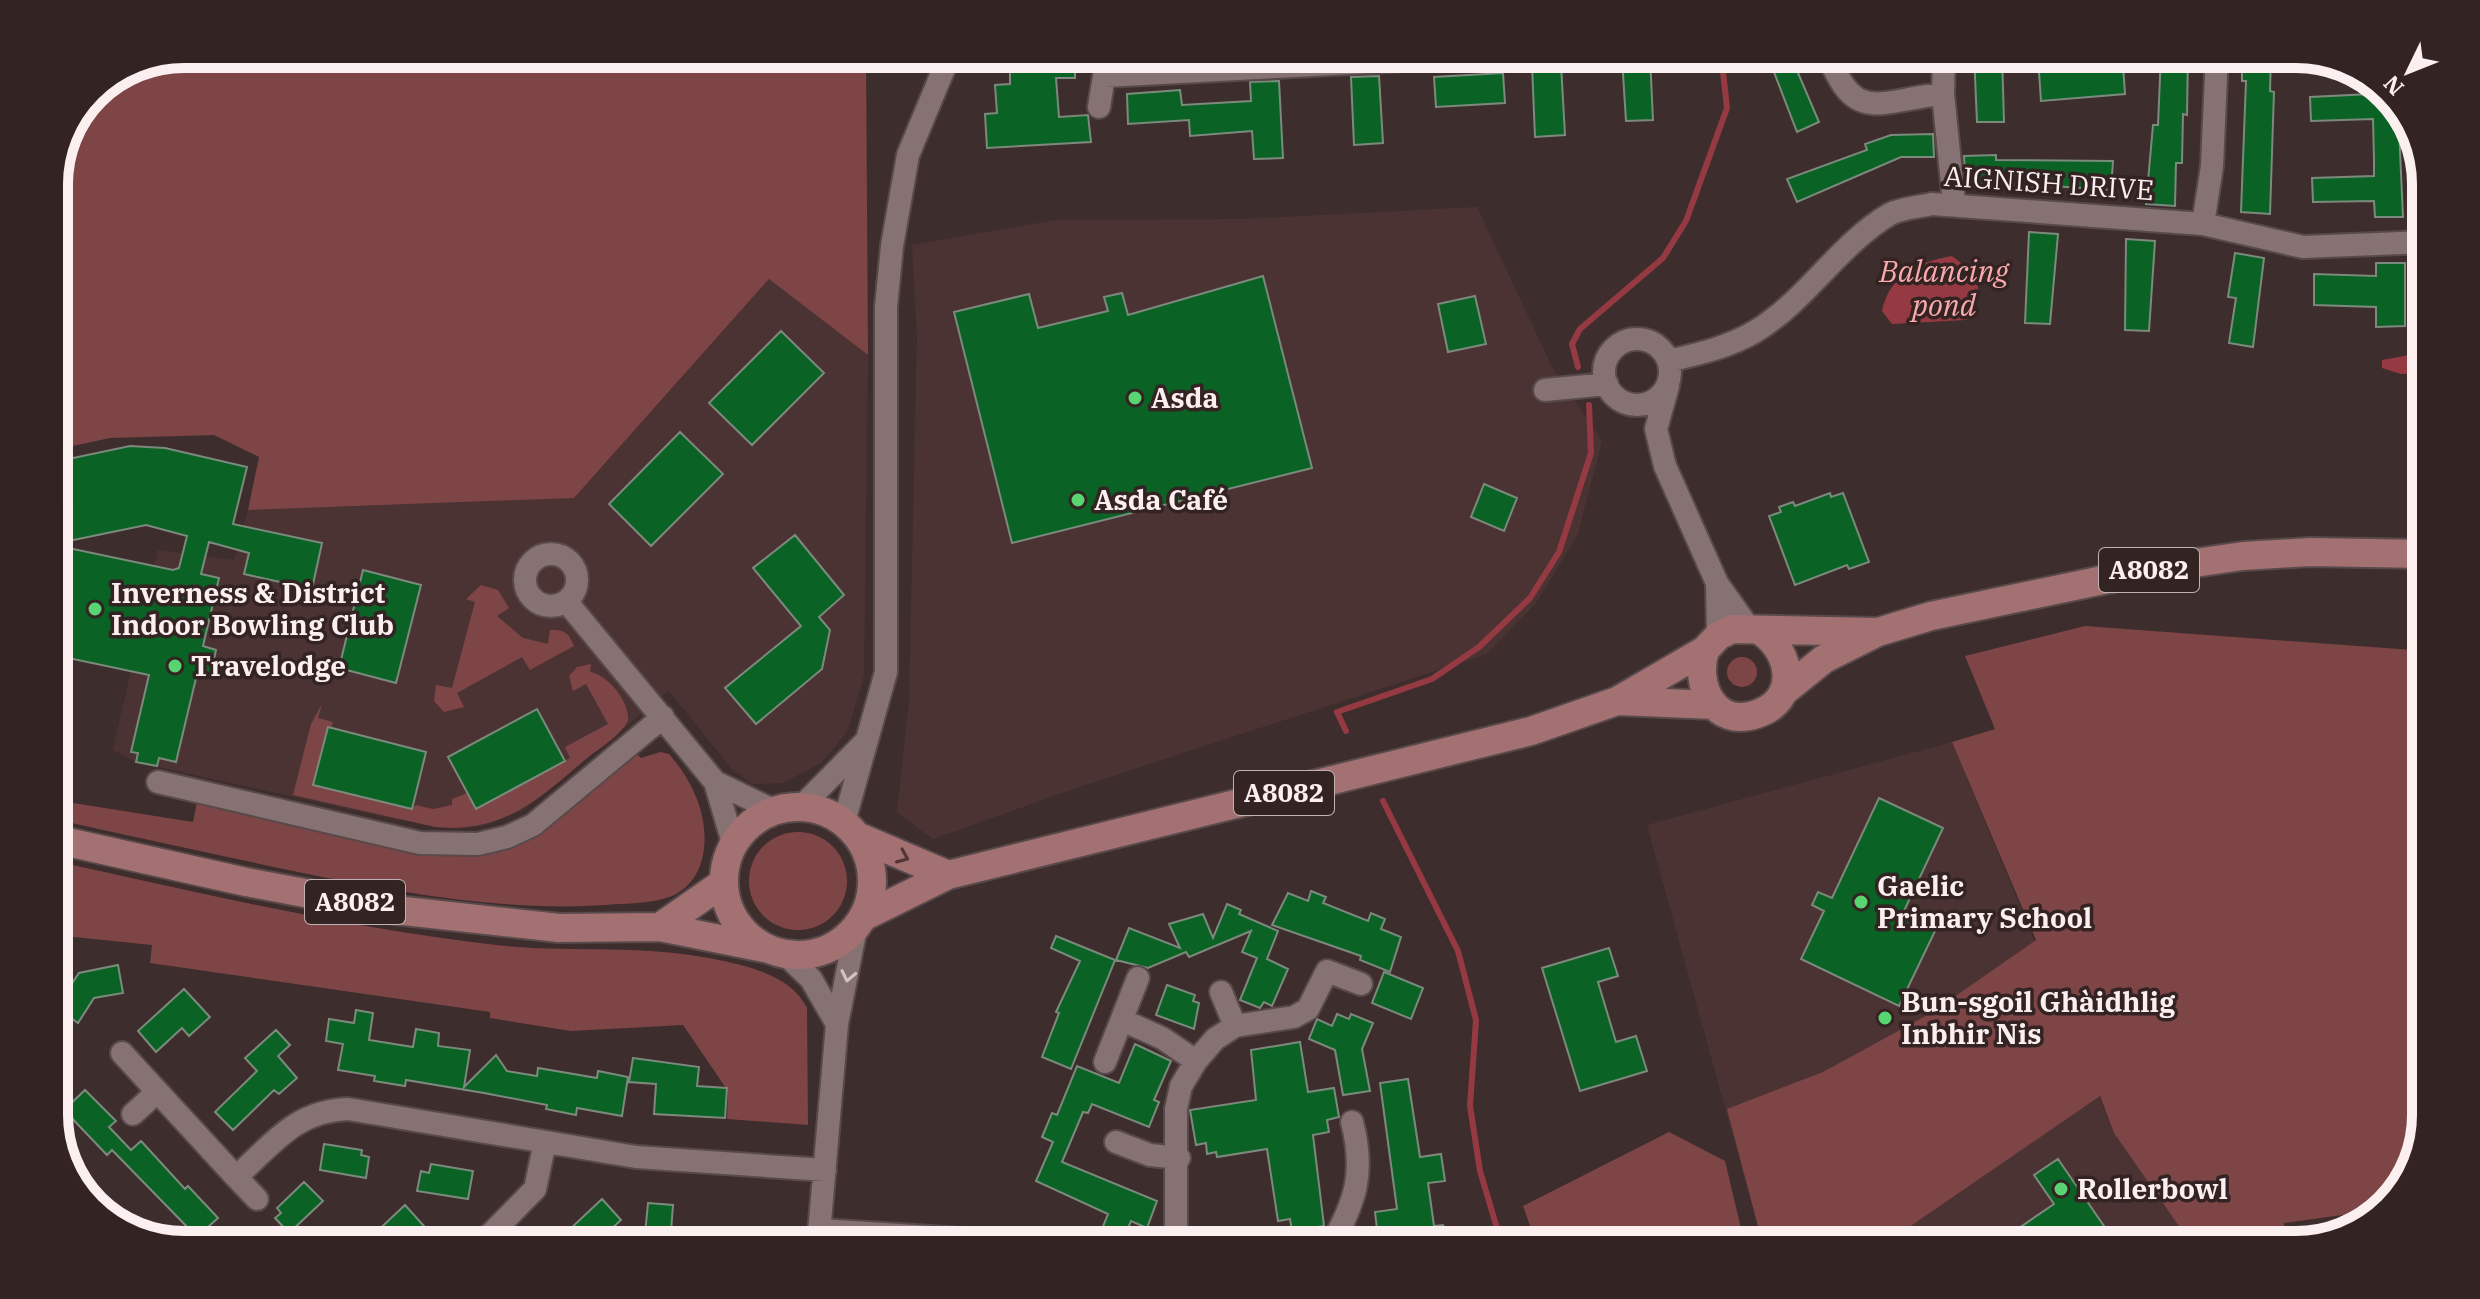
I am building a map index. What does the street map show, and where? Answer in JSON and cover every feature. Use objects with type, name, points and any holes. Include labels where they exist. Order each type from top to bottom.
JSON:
[{"type":"main road","name":"A8082","points":[[1617,701],[1714,705],[1734,716],[1759,714],[1776,703],[1783,692],[1824,659],[1878,632],[1931,616],[2160,568],[2243,556],[2310,552],[2412,554]]},
{"type":"main road","name":"A8082","points":[[68,842],[246,882],[410,912],[559,928],[660,927],[775,951],[812,954],[836,945],[859,923],[948,875],[1531,731],[1617,701],[1712,643],[1755,630],[1878,632]]},
{"type":"main road","points":[[1755,630],[1775,641],[1786,660],[1788,677],[1783,692]]},
{"type":"main road","points":[[1712,643],[1699,669],[1701,684],[1714,705]]},
{"type":"main road","points":[[775,951],[748,936],[735,921],[723,883],[733,843],[757,818],[773,810],[802,806],[825,811],[851,829],[948,875]]},
{"type":"main road","points":[[851,829],[868,856],[872,877],[871,898],[859,923]]},
{"type":"main road","points":[[660,927],[723,883]]},
{"type":"street","points":[[851,829],[886,672],[886,307],[892,246],[908,155],[944,68]]},
{"type":"street","points":[[1099,107],[1104,76],[1147,68]]},
{"type":"street","points":[[1834,68],[1846,93],[1863,102],[1881,104],[1943,94]]},
{"type":"street","points":[[1944,68],[1943,94],[1954,203]]},
{"type":"street","points":[[2203,224],[2212,166],[2216,68]]},
{"type":"street","name":"AIGNISH DRIVE","points":[[1668,361],[1728,345],[1756,331],[1787,308],[1841,252],[1892,213],[1932,204],[1954,203],[2203,224],[2303,247],[2412,243]]},
{"type":"street","points":[[1656,429],[1607,384],[1606,363],[1610,354],[1626,341],[1646,340],[1664,352],[1668,361],[1668,386],[1656,429],[1665,466],[1717,583],[1755,630]]},
{"type":"street","points":[[1545,390],[1607,384]]},
{"type":"street","points":[[1624,402],[1644,405],[1654,401],[1668,386]]},
{"type":"street","points":[[1712,643],[1717,583]]},
{"type":"street","points":[[566,601],[715,782],[733,843]]},
{"type":"street","points":[[158,782],[420,843],[449,846],[478,844],[507,837],[533,825],[663,717]]},
{"type":"street","points":[[802,806],[871,736]]},
{"type":"street","points":[[715,782],[773,810]]},
{"type":"street","points":[[820,1231],[837,1024],[859,923]]},
{"type":"street","points":[[775,951],[811,979],[837,1024]]},
{"type":"street","points":[[1176,1231],[1179,1158],[1176,1109],[1181,1086],[1196,1061],[1215,1039],[1235,1026],[1294,1017],[1308,1009],[1327,971],[1361,984]]},
{"type":"street","points":[[1105,1062],[1138,978]]},
{"type":"street","points":[[1221,992],[1235,1026]]},
{"type":"street","points":[[1122,1020],[1162,1038],[1196,1061]]},
{"type":"street","points":[[122,1053],[257,1199]]},
{"type":"street","points":[[133,1114],[157,1092]]},
{"type":"street","points":[[236,1177],[302,1118],[324,1110],[348,1109],[636,1157],[825,1170]]},
{"type":"street","points":[[1339,1231],[1357,1181],[1361,1156],[1352,1122]]},
{"type":"street","points":[[494,1231],[535,1189],[545,1142]]},
{"type":"street","points":[[1116,1142],[1150,1155],[1179,1158]]},
{"type":"shaded area","points":[[184,68],[866,68],[868,355],[769,279],[574,498],[248,510],[259,457],[214,435],[110,438],[68,447],[68,177],[72,154],[88,120],[102,102],[140,77],[162,70]]},
{"type":"shaded area","points":[[1477,207],[1552,367],[1602,441],[1578,534],[1536,603],[1487,654],[1076,788],[933,839],[897,812],[909,702],[917,336],[912,245],[1056,220],[1245,219]]},
{"type":"shaded area","points":[[769,279],[868,355],[864,676],[848,731],[821,763],[783,783],[752,784],[731,768],[669,691],[525,809],[483,826],[459,829],[395,819],[136,762],[113,750],[158,550],[234,560],[248,510],[574,498]]},
{"type":"shaded area","points":[[481,585],[498,590],[509,608],[497,616],[523,638],[548,644],[550,630],[559,631],[568,635],[574,646],[530,670],[522,657],[457,693],[464,707],[444,712],[434,701],[436,685],[452,688],[475,602],[466,599]]},
{"type":"shaded area","points":[[2085,626],[2412,650],[2411,1130],[2400,1166],[2388,1185],[2366,1207],[2357,1213],[2284,1223],[2285,1231],[2182,1231],[2114,1133],[2100,1096],[1903,1231],[1759,1231],[1727,1109],[1823,1072],[1931,1013],[2036,940],[1952,742],[1995,729],[1965,656]]},
{"type":"shaded area","points":[[1742,657],[1753,661],[1757,672],[1753,683],[1742,687],[1731,683],[1727,672],[1731,661]]},
{"type":"shaded area","points":[[591,664],[590,672],[604,678],[622,698],[628,721],[615,736],[536,800],[500,819],[481,825],[435,827],[293,795],[311,724],[322,704],[318,718],[333,722],[313,785],[411,809],[416,805],[433,809],[452,805],[452,799],[467,793],[476,809],[570,758],[565,747],[608,724],[586,684],[573,691],[569,676],[577,667]]},
{"type":"shaded area","name":"Bun-sgoil Ghàidhlig Inbhir Nis","points":[[1952,742],[2114,1133],[2182,1231],[1759,1231],[1647,825]]},
{"type":"shaded area","points":[[660,752],[669,754],[696,797],[705,835],[701,863],[685,888],[665,899],[648,902],[529,906],[451,899],[298,872],[68,822],[68,802],[193,822],[197,802],[401,849],[462,856],[487,853],[545,830],[636,753],[641,758]]},
{"type":"shaded area","points":[[798,832],[825,840],[839,854],[847,881],[839,908],[825,922],[798,930],[771,922],[757,908],[749,881],[757,854],[771,840]]},
{"type":"shaded area","points":[[68,864],[274,909],[440,938],[523,947],[687,954],[754,969],[790,987],[807,1008],[808,1125],[727,1119],[728,1091],[683,1025],[571,1031],[490,1018],[490,1012],[150,963],[152,945],[68,936]]},
{"type":"shaded area","points":[[1669,1132],[1725,1161],[1742,1231],[1532,1231],[1523,1206]]},
{"type":"shaded area","points":[[85,1173],[113,1206],[97,1191]]},
{"type":"water","name":"Balancing pond","points":[[1952,256],[1974,277],[1979,293],[1966,320],[1892,324],[1882,311],[1886,298],[1899,279],[1917,266]]},
{"type":"water","points":[[2412,355],[2412,374],[2401,374],[2382,368],[2382,360]]},
{"type":"building","points":[[1010,68],[1075,68],[1075,78],[1056,78],[1059,117],[1088,115],[1091,142],[987,148],[985,114],[997,113],[995,85],[1010,84]]},
{"type":"building","points":[[1532,68],[1561,68],[1565,135],[1535,137]]},
{"type":"building","points":[[1623,68],[1651,68],[1653,120],[1626,121]]},
{"type":"building","points":[[1772,68],[1796,68],[1819,122],[1797,132]]},
{"type":"building","points":[[1975,68],[2002,68],[2004,122],[1977,122]]},
{"type":"building","points":[[2123,68],[2125,94],[2041,101],[2039,72]]},
{"type":"building","points":[[2160,68],[2188,68],[2187,115],[2183,114],[2182,163],[2176,163],[2175,206],[2146,204],[2153,125],[2158,125]]},
{"type":"building","points":[[2242,68],[2271,68],[2270,91],[2274,92],[2270,214],[2241,212],[2246,81],[2242,81]]},
{"type":"building","points":[[1503,73],[1505,103],[1436,107],[1434,77]]},
{"type":"building","points":[[1379,76],[1383,143],[1354,145],[1351,77]]},
{"type":"building","points":[[1279,81],[1283,158],[1254,159],[1252,131],[1190,136],[1189,120],[1128,124],[1127,94],[1180,90],[1182,105],[1251,101],[1250,82]]},
{"type":"building","points":[[2368,94],[2368,112],[2386,112],[2399,132],[2403,217],[2375,217],[2374,201],[2313,202],[2312,178],[2374,176],[2373,119],[2311,121],[2310,97]]},
{"type":"building","points":[[1933,134],[1934,157],[1901,157],[1797,202],[1787,179],[1867,150],[1865,144],[1891,135]]},
{"type":"building","points":[[1996,155],[1996,160],[2113,161],[2111,190],[2052,186],[2014,189],[2014,183],[1966,184],[1964,156]]},
{"type":"building","points":[[2029,232],[2058,234],[2050,324],[2025,323]]},
{"type":"building","points":[[2126,239],[2155,241],[2149,331],[2125,330]]},
{"type":"building","points":[[2235,253],[2264,258],[2253,347],[2229,343],[2236,298],[2228,297]]},
{"type":"building","points":[[2376,263],[2405,263],[2405,326],[2376,327],[2376,307],[2314,305],[2314,274],[2376,276]]},
{"type":"building","name":"Asda","points":[[1263,276],[1312,468],[1012,543],[954,312],[1029,294],[1038,328],[1108,311],[1104,297],[1122,293],[1128,315]]},
{"type":"building","points":[[1475,296],[1486,344],[1448,352],[1438,304]]},
{"type":"building","points":[[781,331],[824,373],[752,445],[709,403]]},
{"type":"building","points":[[680,432],[723,474],[651,546],[609,504]]},
{"type":"building","points":[[130,446],[165,448],[247,467],[233,524],[322,543],[312,589],[244,574],[249,553],[209,542],[201,574],[219,578],[203,646],[216,650],[210,677],[197,674],[176,762],[159,758],[157,766],[136,762],[138,753],[131,752],[149,675],[68,658],[68,548],[173,570],[179,568],[187,536],[146,525],[68,541],[68,459]]},
{"type":"building","points":[[1484,484],[1517,498],[1504,531],[1471,517]]},
{"type":"building","points":[[1830,493],[1831,497],[1843,493],[1869,562],[1849,569],[1847,565],[1795,585],[1769,516],[1781,512],[1779,507],[1793,502],[1795,506]]},
{"type":"building","points":[[795,535],[844,595],[819,617],[830,630],[822,669],[756,724],[725,688],[801,626],[753,568]]},
{"type":"building","points":[[363,570],[421,585],[396,683],[339,668]]},
{"type":"building","points":[[537,709],[565,761],[476,809],[448,757]]},
{"type":"building","points":[[328,727],[426,752],[412,809],[313,785]]},
{"type":"building","name":"Gaelic Primary School","points":[[1879,798],[1943,828],[1903,913],[1936,929],[1899,1006],[1801,959],[1824,911],[1812,905],[1818,892],[1832,898]]},
{"type":"building","points":[[1311,891],[1326,897],[1323,903],[1368,921],[1371,913],[1385,919],[1381,929],[1401,937],[1390,972],[1360,960],[1361,956],[1272,925],[1288,893],[1308,901]]},
{"type":"building","points":[[1227,904],[1241,910],[1239,914],[1278,931],[1267,959],[1288,969],[1272,1006],[1264,1002],[1260,1008],[1240,1000],[1257,958],[1242,952],[1251,931],[1189,957],[1186,952],[1148,968],[1116,960],[1129,928],[1180,948],[1169,924],[1203,914],[1213,938]]},
{"type":"building","points":[[1056,936],[1115,960],[1071,1069],[1042,1057],[1059,1013],[1056,1012],[1080,961],[1051,948]]},
{"type":"building","points":[[1609,948],[1618,976],[1598,982],[1616,1042],[1636,1036],[1647,1071],[1580,1091],[1542,968]]},
{"type":"building","points":[[118,965],[123,993],[94,998],[78,1023],[71,1018],[68,1023],[68,989],[79,973]]},
{"type":"building","points":[[1384,972],[1423,988],[1411,1019],[1372,1003]]},
{"type":"building","points":[[1167,985],[1195,995],[1193,1001],[1199,1003],[1194,1029],[1156,1015]]},
{"type":"building","points":[[184,989],[210,1017],[189,1036],[182,1028],[156,1052],[138,1031]]},
{"type":"building","points":[[356,1010],[373,1013],[369,1040],[413,1047],[416,1029],[439,1033],[438,1046],[470,1050],[464,1087],[496,1055],[507,1071],[537,1076],[538,1068],[597,1078],[598,1071],[628,1077],[622,1116],[577,1108],[576,1115],[546,1109],[547,1105],[484,1093],[406,1080],[405,1086],[374,1081],[375,1076],[338,1070],[343,1044],[326,1041],[329,1019],[354,1023]]},
{"type":"building","points":[[1337,1014],[1349,1019],[1351,1014],[1373,1023],[1362,1049],[1370,1091],[1343,1095],[1335,1050],[1309,1039],[1317,1019],[1332,1026]]},
{"type":"building","points":[[276,1030],[290,1045],[278,1056],[297,1078],[279,1094],[274,1090],[233,1130],[215,1112],[257,1071],[245,1058]]},
{"type":"building","points":[[1300,1042],[1308,1092],[1334,1088],[1339,1117],[1327,1120],[1329,1132],[1313,1135],[1324,1226],[1292,1231],[1290,1219],[1278,1221],[1267,1149],[1217,1157],[1216,1152],[1207,1154],[1206,1143],[1196,1145],[1190,1110],[1256,1100],[1251,1050]]},
{"type":"building","points":[[1135,1044],[1171,1061],[1154,1100],[1159,1102],[1149,1127],[1092,1104],[1088,1113],[1083,1112],[1062,1162],[1157,1201],[1147,1228],[1131,1221],[1127,1231],[1108,1231],[1102,1229],[1108,1214],[1036,1181],[1053,1142],[1042,1137],[1052,1113],[1057,1115],[1077,1066],[1119,1083]]},
{"type":"building","points":[[633,1058],[699,1067],[697,1086],[727,1088],[725,1118],[654,1114],[656,1084],[629,1082]]},
{"type":"building","points":[[1408,1079],[1420,1157],[1441,1154],[1445,1181],[1428,1183],[1434,1226],[1443,1225],[1444,1231],[1377,1231],[1375,1212],[1397,1209],[1380,1083]]},
{"type":"building","points":[[85,1090],[116,1121],[109,1127],[131,1150],[141,1141],[185,1189],[188,1186],[218,1218],[204,1231],[191,1231],[112,1150],[107,1155],[68,1114],[68,1106]]},
{"type":"building","points":[[324,1144],[362,1150],[361,1155],[369,1157],[366,1178],[320,1170]]},
{"type":"building","name":"Rollerbowl","points":[[2058,1159],[2107,1231],[2014,1231],[2054,1204],[2034,1175]]},
{"type":"building","points":[[431,1164],[473,1171],[468,1199],[417,1191],[421,1171],[429,1173]]},
{"type":"building","points":[[304,1182],[323,1201],[291,1231],[287,1231],[275,1218],[281,1213],[277,1208]]},
{"type":"building","points":[[602,1199],[621,1220],[609,1231],[570,1229]]},
{"type":"building","points":[[648,1203],[673,1205],[671,1231],[645,1231]]},
{"type":"building","points":[[405,1205],[428,1231],[377,1231]]},
{"type":"waterway","points":[[1578,367],[1572,344],[1580,329],[1663,258],[1686,221],[1727,108],[1723,68]]},
{"type":"waterway","points":[[1346,731],[1337,712],[1432,679],[1479,647],[1530,598],[1559,552],[1591,453],[1589,405]]},
{"type":"waterway","points":[[1383,801],[1458,951],[1476,1020],[1470,1106],[1480,1171],[1498,1231]]},
{"type":"place","name":"Asda","points":[[1135,398]]},
{"type":"place","name":"Asda Café","points":[[1078,500]]},
{"type":"place","name":"Inverness & District Indoor Bowling Club","points":[[95,609]]},
{"type":"place","name":"Travelodge","points":[[175,666]]},
{"type":"place","name":"Gaelic Primary School","points":[[1861,902]]},
{"type":"place","name":"Bun-sgoil Ghàidhlig Inbhir Nis","points":[[1885,1018]]},
{"type":"place","name":"Rollerbowl","points":[[2061,1189]]}]
